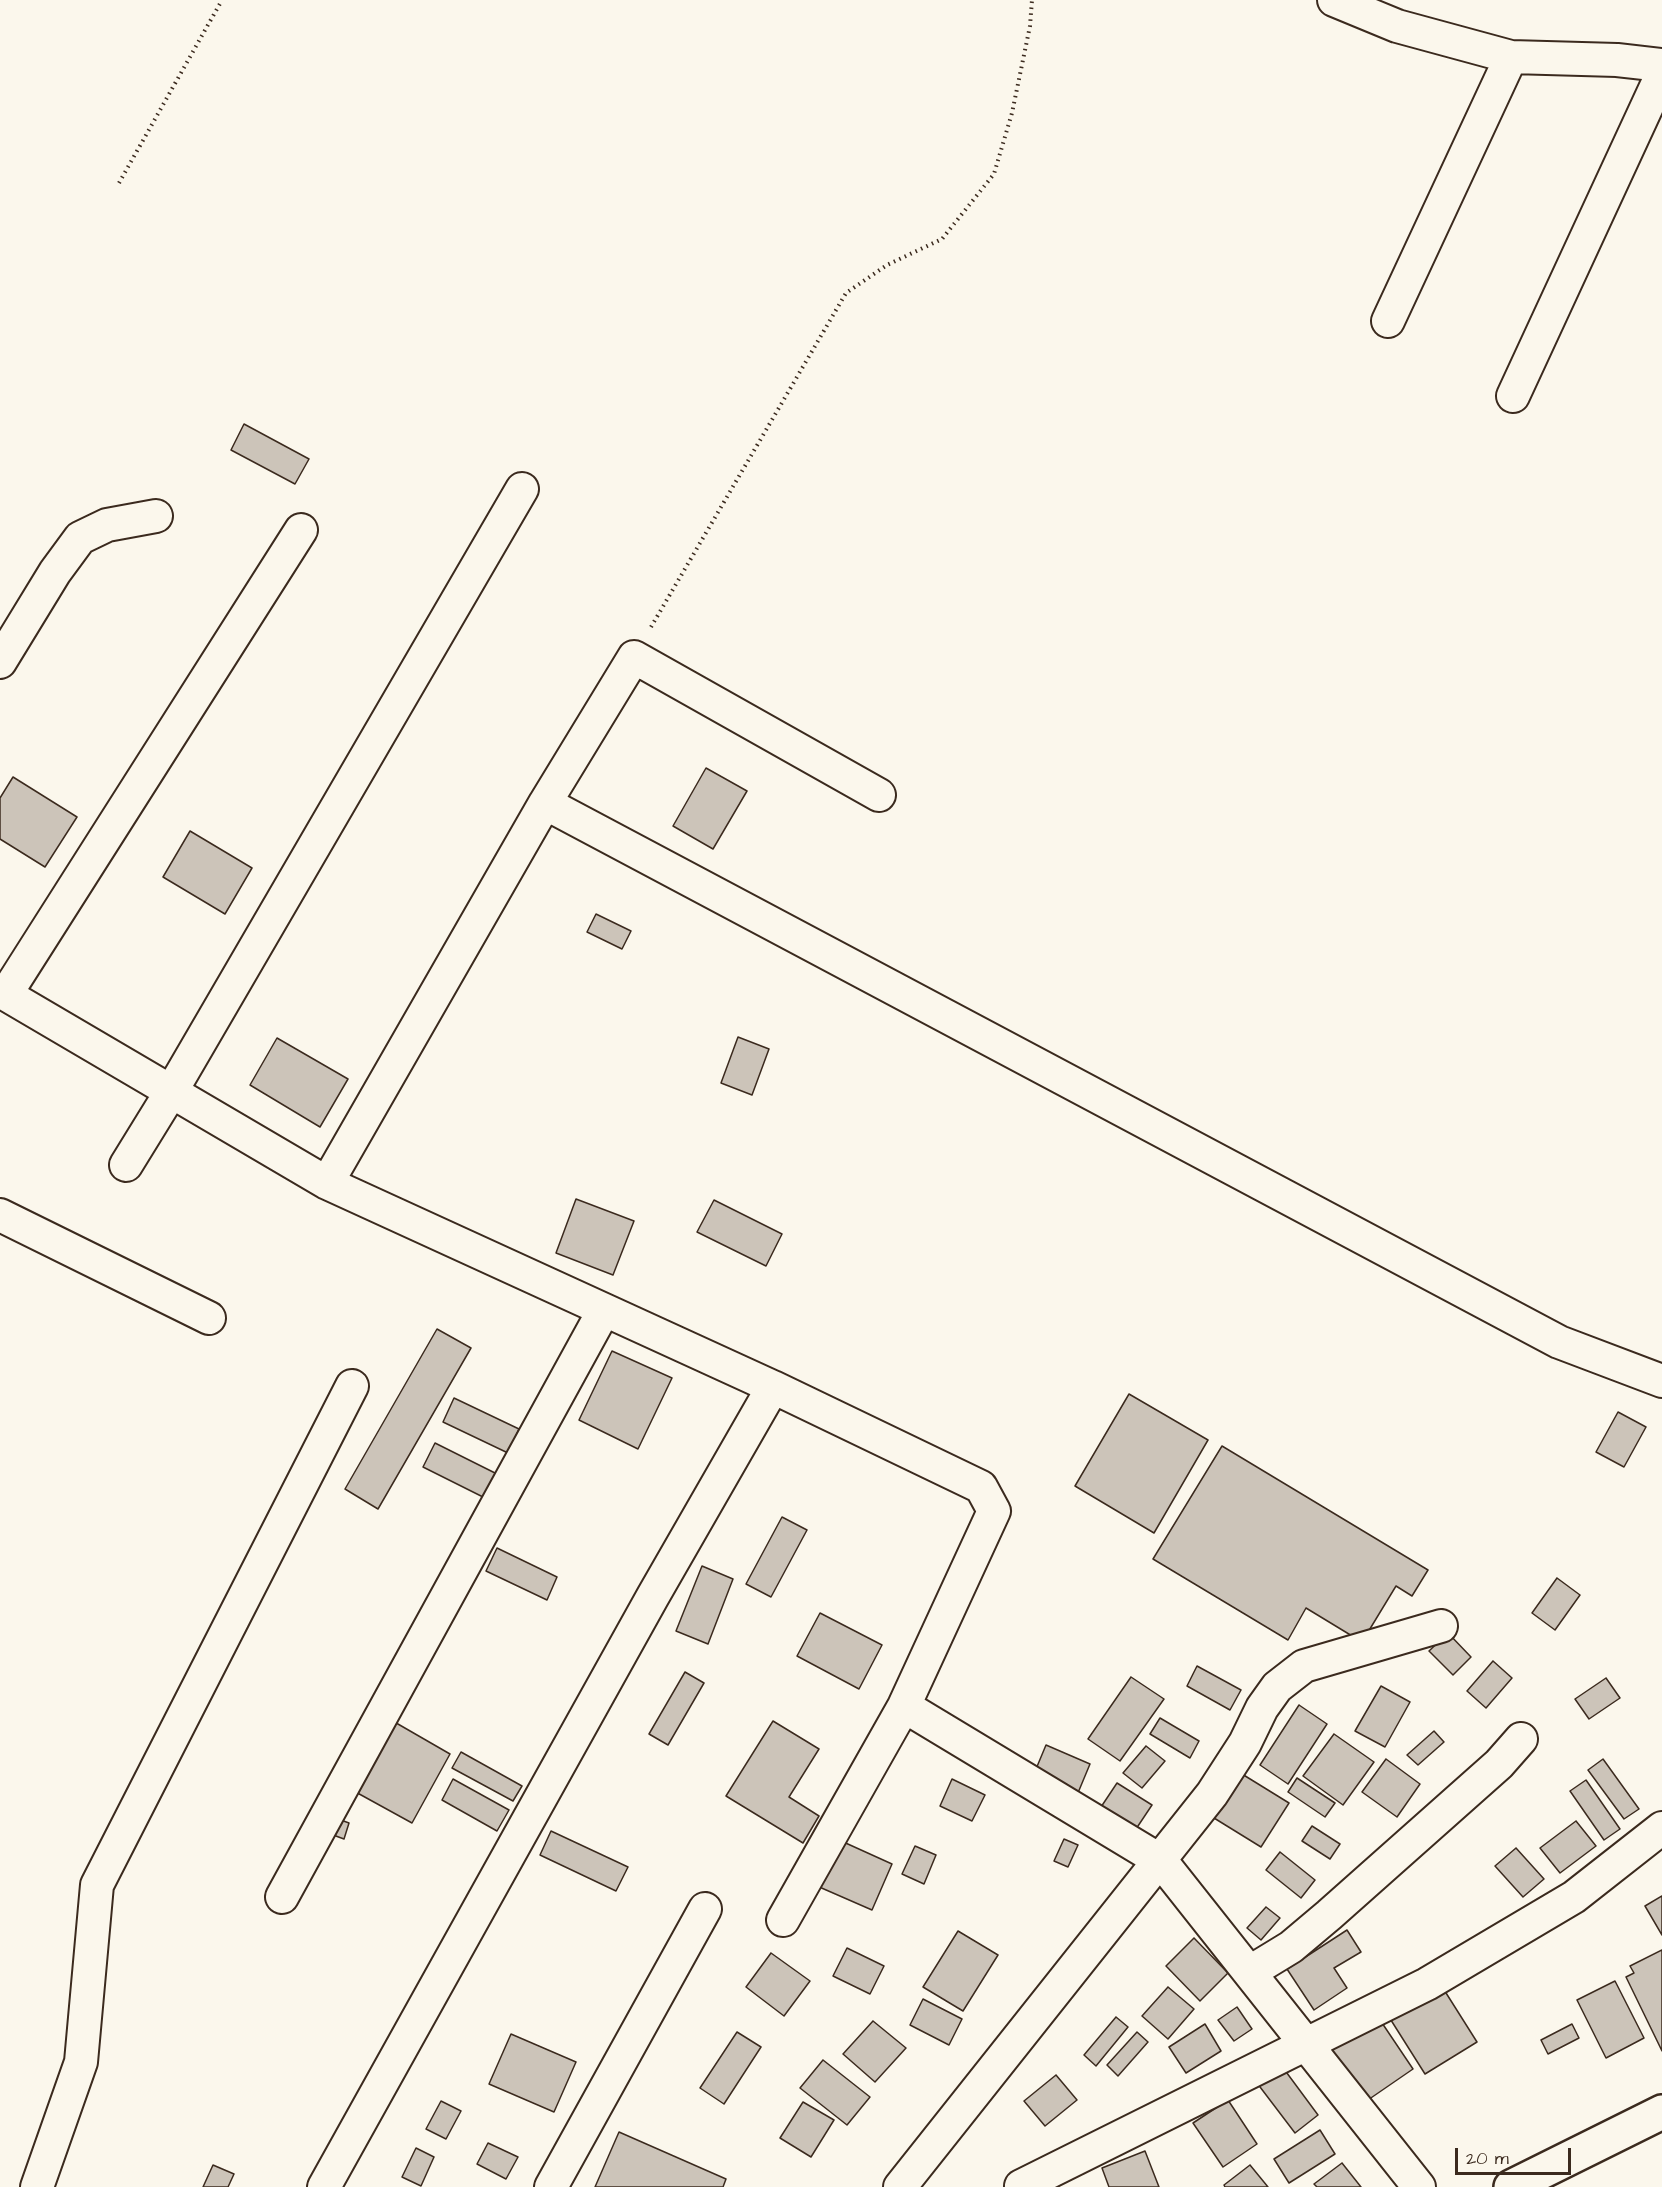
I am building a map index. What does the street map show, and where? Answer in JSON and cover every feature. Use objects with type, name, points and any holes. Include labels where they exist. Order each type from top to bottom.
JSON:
[{"type":"street","points":[[1334,0],[1397,26],[1511,57],[1617,60],[1662,65]]},
{"type":"street","points":[[1388,321],[1511,57]]},
{"type":"street","points":[[1513,396],[1662,74]]},
{"type":"street","points":[[126,1165],[171,1092],[522,489]]},
{"type":"street","points":[[0,662],[55,572],[80,538],[107,525],[156,516]]},
{"type":"street","points":[[301,530],[3,992],[327,1183],[773,1387],[981,1487],[994,1511],[904,1706],[783,1920]]},
{"type":"street","points":[[327,1183],[545,803],[634,657],[879,795]]},
{"type":"street","points":[[545,803],[1559,1342],[1662,1381]]},
{"type":"street","points":[[0,1215],[209,1318]]},
{"type":"street","points":[[282,1898],[604,1310]]},
{"type":"street","points":[[38,2187],[81,2062],[97,1885],[352,1386]]},
{"type":"street","points":[[324,2187],[653,1596],[773,1387]]},
{"type":"street","points":[[900,2187],[1212,1794],[1245,1743],[1262,1707],[1278,1688],[1304,1666],[1441,1626]]},
{"type":"street","points":[[904,1706],[1161,1860],[1419,2187]]},
{"type":"street","points":[[1250,1972],[1291,1947],[1329,1915],[1499,1764],[1521,1739]]},
{"type":"street","points":[[1021,2186],[1428,1984],[1574,1897],[1662,1828]]},
{"type":"street","points":[[550,2187],[705,1909]]},
{"type":"street","points":[[1511,2187],[1662,2112]]},
{"type":"path","points":[[120,183],[222,0]]},
{"type":"path","points":[[634,657],[846,294],[887,265],[942,239],[994,174],[1012,113],[1030,26],[1032,0]]},
{"type":"building","points":[[244,424],[309,459],[295,484],[231,450]]},
{"type":"building","points":[[706,768],[747,791],[713,849],[673,826]]},
{"type":"building","points":[[13,777],[77,817],[45,867],[0,839],[0,798]]},
{"type":"building","points":[[190,831],[252,868],[225,914],[163,877]]},
{"type":"building","points":[[596,914],[631,931],[622,949],[587,932]]},
{"type":"building","points":[[738,1037],[769,1049],[752,1095],[721,1083]]},
{"type":"building","points":[[277,1038],[348,1079],[320,1127],[250,1085]]},
{"type":"building","points":[[576,1199],[634,1221],[613,1275],[556,1253]]},
{"type":"building","points":[[714,1200],[782,1234],[766,1266],[697,1232]]},
{"type":"building","points":[[437,1329],[471,1348],[378,1509],[345,1489]]},
{"type":"building","points":[[612,1351],[672,1378],[638,1449],[579,1420]]},
{"type":"building","points":[[1129,1394],[1208,1440],[1154,1533],[1075,1486]]},
{"type":"building","points":[[454,1398],[519,1429],[508,1453],[443,1422]]},
{"type":"building","points":[[1618,1412],[1646,1427],[1624,1467],[1596,1452]]},
{"type":"building","points":[[435,1443],[497,1474],[485,1498],[423,1467]]},
{"type":"building","points":[[1222,1446],[1428,1570],[1412,1596],[1396,1586],[1362,1642],[1306,1608],[1288,1640],[1153,1559]]},
{"type":"building","points":[[782,1517],[807,1530],[771,1597],[746,1584]]},
{"type":"building","points":[[497,1548],[557,1577],[547,1600],[486,1571]]},
{"type":"building","points":[[702,1566],[733,1579],[708,1644],[676,1631]]},
{"type":"building","points":[[1557,1578],[1580,1595],[1555,1630],[1532,1613]]},
{"type":"building","points":[[820,1613],[882,1645],[859,1689],[797,1656]]},
{"type":"building","points":[[1448,1633],[1471,1657],[1453,1675],[1429,1651]]},
{"type":"building","points":[[1493,1661],[1512,1678],[1486,1708],[1467,1691]]},
{"type":"building","points":[[1197,1666],[1241,1690],[1230,1710],[1187,1686]]},
{"type":"building","points":[[685,1672],[704,1683],[668,1745],[649,1734]]},
{"type":"building","points":[[1131,1677],[1164,1699],[1120,1761],[1088,1739]]},
{"type":"building","points":[[1606,1678],[1620,1698],[1589,1719],[1575,1699]]},
{"type":"building","points":[[1381,1686],[1410,1702],[1385,1747],[1355,1731]]},
{"type":"building","points":[[1299,1705],[1327,1724],[1288,1784],[1260,1765]]},
{"type":"building","points":[[1160,1718],[1199,1741],[1190,1758],[1150,1734]]},
{"type":"building","points":[[391,1720],[450,1754],[412,1823],[352,1790]]},
{"type":"building","points":[[773,1721],[819,1749],[789,1797],[819,1816],[803,1843],[726,1796]]},
{"type":"building","points":[[1434,1731],[1444,1742],[1418,1765],[1407,1755]]},
{"type":"building","points":[[1334,1734],[1374,1762],[1343,1805],[1303,1776]]},
{"type":"building","points":[[1046,1745],[1090,1764],[1075,1800],[1031,1781]]},
{"type":"building","points":[[1146,1746],[1165,1761],[1142,1788],[1123,1773]]},
{"type":"building","points":[[461,1752],[522,1786],[513,1801],[452,1768]]},
{"type":"building","points":[[1386,1759],[1420,1784],[1397,1817],[1362,1792]]},
{"type":"building","points":[[1603,1759],[1639,1809],[1624,1819],[1588,1770]]},
{"type":"building","points":[[1242,1774],[1289,1803],[1261,1847],[1214,1818]]},
{"type":"building","points":[[1297,1778],[1335,1803],[1325,1817],[1288,1792]]},
{"type":"building","points":[[453,1779],[509,1810],[497,1831],[442,1800]]},
{"type":"building","points":[[952,1779],[985,1795],[972,1821],[940,1806]]},
{"type":"building","points":[[1586,1780],[1620,1829],[1604,1840],[1570,1791]]},
{"type":"building","points":[[1117,1783],[1152,1805],[1134,1832],[1099,1810]]},
{"type":"building","points":[[330,1816],[349,1823],[344,1839],[325,1832]]},
{"type":"building","points":[[1576,1821],[1596,1846],[1560,1873],[1540,1848]]},
{"type":"building","points":[[1312,1826],[1340,1844],[1330,1859],[1302,1841]]},
{"type":"building","points":[[551,1831],[628,1867],[616,1891],[540,1855]]},
{"type":"building","points":[[1064,1839],[1078,1845],[1068,1867],[1054,1861]]},
{"type":"building","points":[[839,1840],[892,1864],[872,1910],[817,1886]]},
{"type":"building","points":[[915,1846],[936,1855],[924,1884],[902,1874]]},
{"type":"building","points":[[1516,1848],[1544,1879],[1523,1897],[1495,1866]]},
{"type":"building","points":[[1280,1852],[1315,1880],[1301,1898],[1266,1870]]},
{"type":"building","points":[[1662,1896],[1662,1935],[1645,1906]]},
{"type":"building","points":[[1266,1907],[1280,1918],[1261,1940],[1247,1928]]},
{"type":"building","points":[[1347,1930],[1361,1952],[1334,1968],[1347,1988],[1314,2010],[1287,1969]]},
{"type":"building","points":[[958,1931],[998,1955],[963,2011],[923,1987]]},
{"type":"building","points":[[1194,1938],[1228,1973],[1200,2001],[1166,1966]]},
{"type":"building","points":[[847,1948],[884,1966],[870,1994],[833,1976]]},
{"type":"building","points":[[1662,1950],[1662,2051],[1626,1977],[1634,1973],[1630,1966]]},
{"type":"building","points":[[771,1953],[810,1981],[784,2016],[746,1987]]},
{"type":"building","points":[[1615,1981],[1644,2038],[1606,2058],[1577,2000]]},
{"type":"building","points":[[1441,1985],[1477,2042],[1425,2074],[1389,2017]]},
{"type":"building","points":[[1168,1987],[1194,2009],[1168,2039],[1142,2016]]},
{"type":"building","points":[[923,1999],[962,2019],[949,2045],[910,2025]]},
{"type":"building","points":[[1237,2007],[1252,2029],[1234,2041],[1218,2020]]},
{"type":"building","points":[[1376,2014],[1413,2069],[1365,2102],[1328,2046]]},
{"type":"building","points":[[1116,2017],[1128,2027],[1096,2066],[1084,2055]]},
{"type":"building","points":[[873,2021],[906,2048],[875,2082],[843,2054]]},
{"type":"building","points":[[1205,2024],[1221,2051],[1186,2073],[1169,2047]]},
{"type":"building","points":[[1572,2024],[1579,2038],[1548,2054],[1541,2040]]},
{"type":"building","points":[[737,2032],[761,2047],[724,2104],[700,2088]]},
{"type":"building","points":[[1137,2032],[1148,2042],[1118,2076],[1107,2065]]},
{"type":"building","points":[[511,2034],[576,2062],[554,2112],[489,2084]]},
{"type":"building","points":[[823,2060],[870,2097],[847,2125],[800,2088]]},
{"type":"building","points":[[1281,2065],[1318,2115],[1295,2133],[1257,2083]]},
{"type":"building","points":[[1056,2075],[1077,2100],[1045,2126],[1024,2101]]},
{"type":"building","points":[[1228,2100],[1257,2144],[1223,2167],[1193,2123]]},
{"type":"building","points":[[441,2101],[461,2111],[446,2139],[426,2129]]},
{"type":"building","points":[[803,2102],[834,2120],[811,2157],[780,2138]]},
{"type":"building","points":[[1320,2130],[1335,2154],[1289,2183],[1274,2159]]},
{"type":"building","points":[[619,2132],[726,2179],[723,2187],[595,2187]]},
{"type":"building","points":[[488,2143],[518,2157],[506,2179],[477,2164]]},
{"type":"building","points":[[416,2148],[434,2157],[421,2186],[402,2177]]},
{"type":"building","points":[[1145,2151],[1159,2187],[1109,2187],[1102,2168]]},
{"type":"building","points":[[1342,2163],[1361,2187],[1317,2187],[1314,2184]]},
{"type":"building","points":[[213,2165],[234,2174],[228,2187],[203,2187]]},
{"type":"building","points":[[1250,2165],[1268,2187],[1225,2187],[1224,2185]]}]
